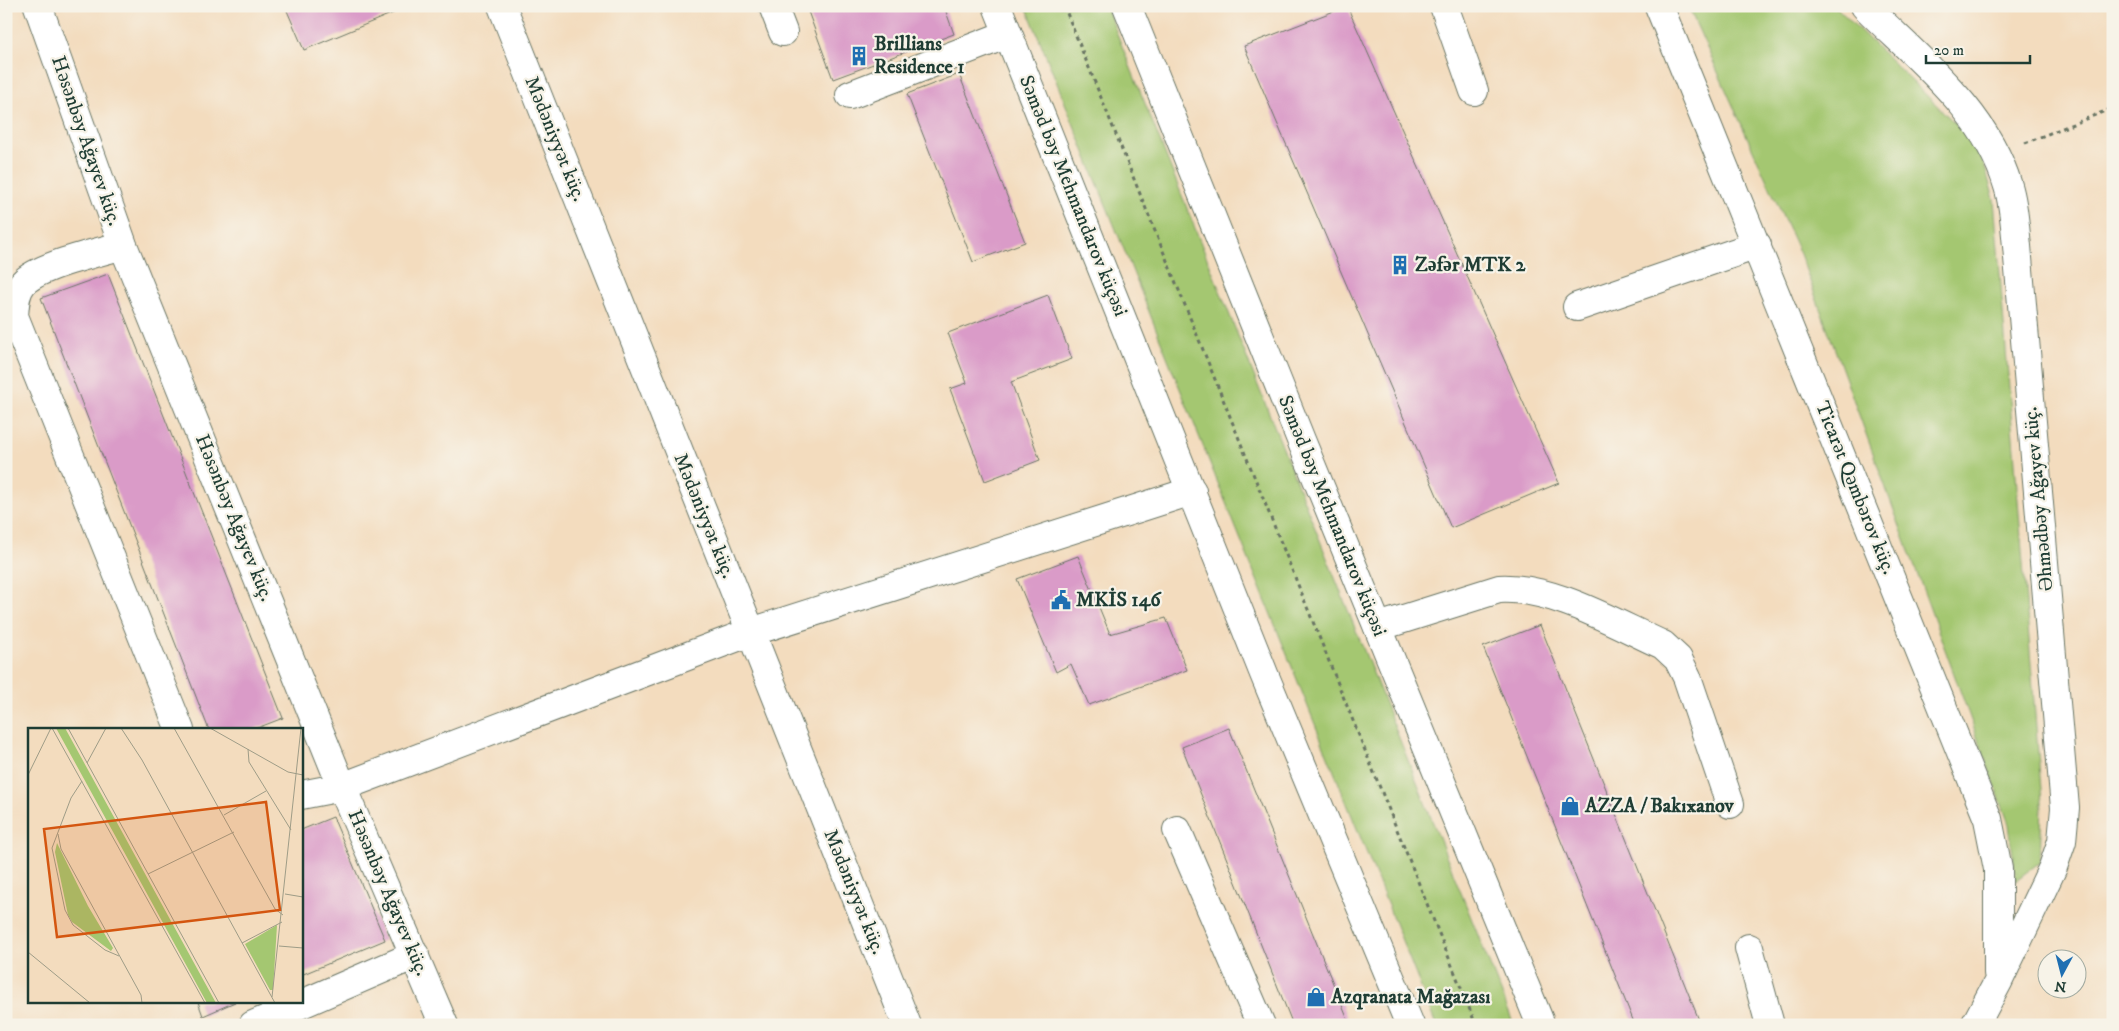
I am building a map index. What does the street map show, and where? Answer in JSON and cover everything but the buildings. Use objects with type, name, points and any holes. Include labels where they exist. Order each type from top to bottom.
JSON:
[{"type":"street","name":"Həsənbəy Ağayev küç.","points":[[38,6],[123,245],[342,786],[444,1025]]},
{"type":"street","name":"Mədəniyyət küç.","points":[[502,6],[907,1025]]},
{"type":"street","points":[[773,6],[783,32]]},
{"type":"street","name":"Səməd bəy Mehmandarov küçəsi","points":[[997,6],[1268,683],[1410,1025]]},
{"type":"street","name":"Səməd bəy Mehmandarov küçəsi","points":[[1127,6],[1541,1025]]},
{"type":"street","points":[[1444,6],[1474,91]]},
{"type":"street","name":"Ticarət Qəmbərov küç.","points":[[1659,6],[1988,819],[1998,869],[1998,982]]},
{"type":"street","name":"Əhmədbəy Ağayev küç.","points":[[1866,6],[1958,99],[1982,128],[1997,155],[2009,188],[2018,246],[2066,808],[2062,841],[2053,867],[1998,982],[1975,1025]]},
{"type":"street","points":[[850,95],[1008,34]]},
{"type":"street","points":[[123,245],[36,272],[22,284],[15,298],[14,316],[179,728]]},
{"type":"street","points":[[1577,307],[1757,245]]},
{"type":"street","points":[[302,795],[342,786],[751,632],[1192,491]]},
{"type":"street","points":[[1378,627],[1499,589],[1520,588],[1546,593],[1663,645],[1678,659],[1687,677],[1730,804]]},
{"type":"street","points":[[1177,830],[1261,1025]]},
{"type":"street","points":[[1749,948],[1770,1025]]},
{"type":"street","points":[[302,1004],[415,955]]},
{"type":"street","points":[[253,1025],[302,1004]]},
{"type":"path","points":[[1064,6],[1476,1025]]},
{"type":"path","points":[[1997,155],[2113,108]]},
{"type":"green space","points":[[1026,6],[1106,6],[1514,1025],[1436,1025]]},
{"type":"green space","points":[[1688,6],[1835,6],[1961,129],[1984,164],[1994,199],[2042,802],[2040,862],[2016,880],[2009,824],[1800,254]]},
{"type":"place","name":"Brillians Residence 1","points":[[859,56]]},
{"type":"place","name":"Zəfər MTK 2","points":[[1400,265]]},
{"type":"place","name":"MKİS 146","points":[[1061,600]]},
{"type":"place","name":"AZZA / Bakıxanov","points":[[1570,806]]},
{"type":"place","name":"Azqranata Mağazası","points":[[1316,997]]}]
